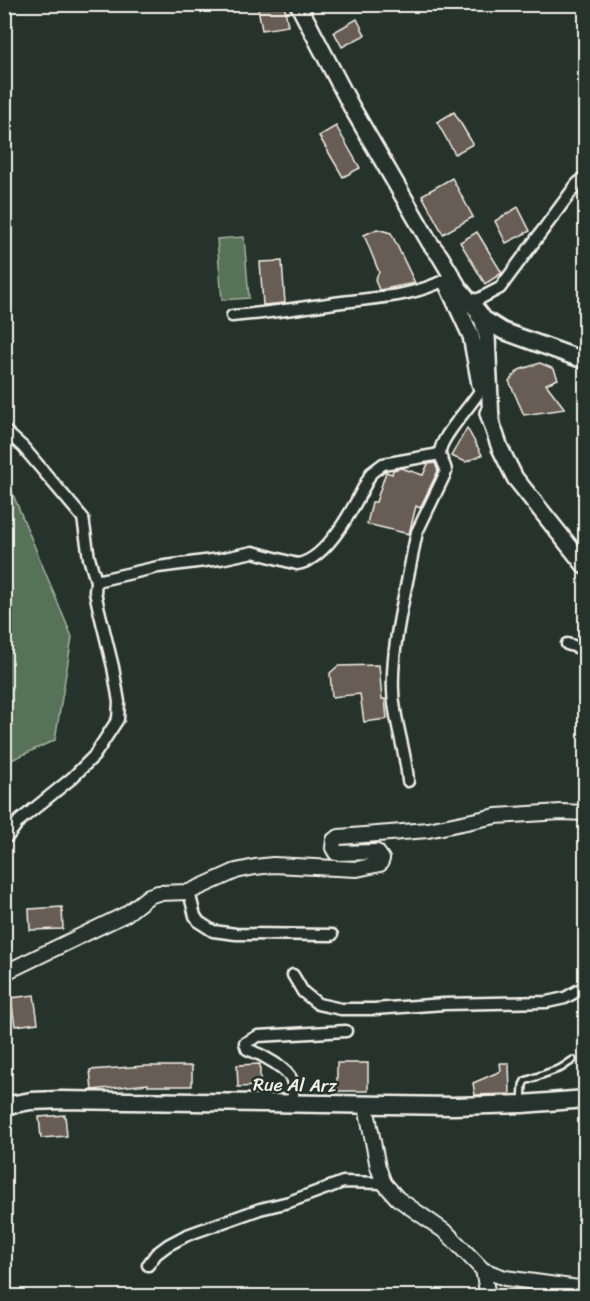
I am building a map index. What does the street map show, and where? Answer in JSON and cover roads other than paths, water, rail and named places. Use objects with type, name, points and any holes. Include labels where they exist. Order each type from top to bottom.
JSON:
[{"type":"main road","points":[[298,4],[351,106],[430,243],[468,300],[481,315],[503,331],[585,362]]},
{"type":"main road","points":[[430,243],[471,336],[490,422],[515,478],[585,567]]},
{"type":"main road","points":[[463,317],[481,315]]},
{"type":"main road","points":[[481,315],[487,336],[490,422]]},
{"type":"main road","points":[[471,336],[487,336],[585,362]]},
{"type":"main road","name":"Rue Al Arz","points":[[4,1106],[31,1101],[60,1100],[366,1106],[522,1104],[585,1099]]},
{"type":"street","points":[[468,300],[478,299],[500,288],[585,176]]},
{"type":"street","points":[[232,316],[275,313],[387,298],[428,288],[445,280]]},
{"type":"street","points":[[408,781],[394,704],[393,677],[398,632],[414,546],[417,532],[446,472],[440,454],[446,438],[481,389]]},
{"type":"street","points":[[4,430],[23,447],[78,510],[82,518],[119,702],[118,719],[94,756],[72,778],[19,820],[8,836]]},
{"type":"street","points":[[96,581],[158,567],[253,552],[297,564],[303,563],[311,559],[338,533],[371,473],[377,467],[440,454]]},
{"type":"street","points":[[567,645],[585,650]]},
{"type":"street","points":[[4,973],[126,914],[149,896],[158,893],[189,892],[236,872],[255,867],[273,865],[357,869],[380,864],[382,860],[377,852],[336,852],[333,848],[334,840],[343,836],[428,830],[496,816],[561,812],[585,813]]},
{"type":"street","points":[[189,892],[195,916],[199,922],[213,931],[236,934],[332,935]]},
{"type":"street","points":[[293,975],[303,992],[318,1004],[341,1009],[547,1002],[565,998],[585,986]]},
{"type":"street","points":[[291,1104],[294,1085],[290,1076],[269,1060],[247,1049],[245,1043],[258,1036],[346,1031]]},
{"type":"street","points":[[366,1106],[378,1167],[384,1183],[397,1198],[447,1233],[483,1270],[505,1278],[585,1289]]},
{"type":"street","points":[[148,1265],[156,1254],[187,1235],[260,1209],[289,1202],[343,1182],[384,1183]]},
{"type":"street","points":[[483,1270],[488,1296]]},
{"type":"lane","points":[[522,1104],[525,1081],[561,1068],[573,1060]]}]
